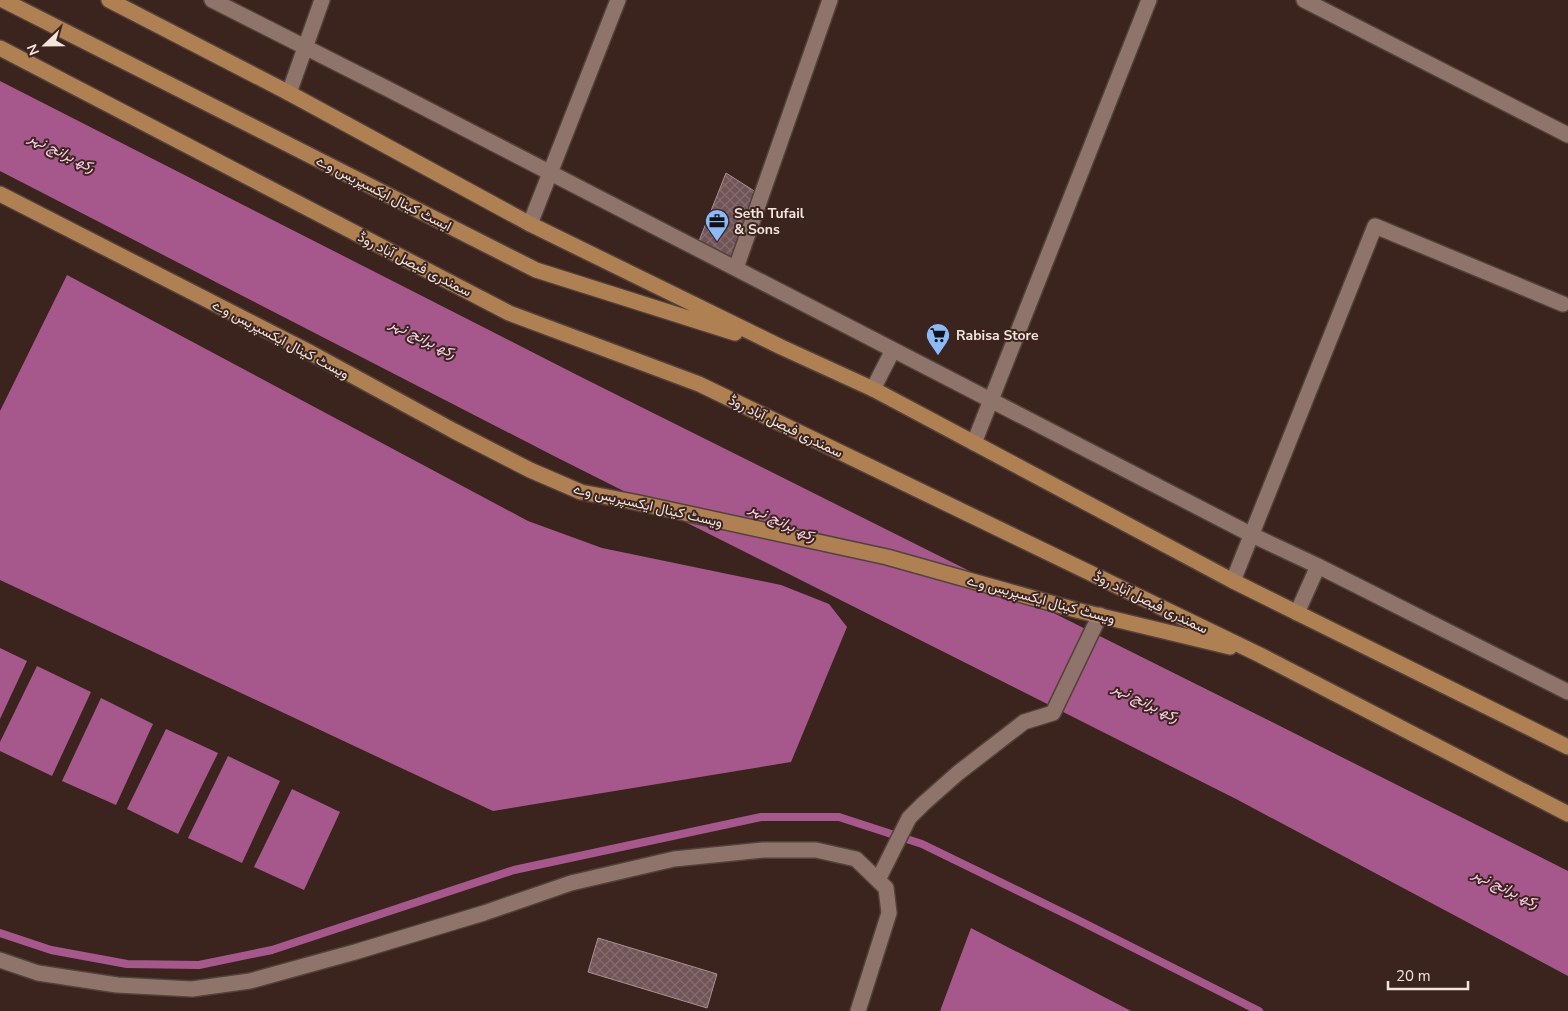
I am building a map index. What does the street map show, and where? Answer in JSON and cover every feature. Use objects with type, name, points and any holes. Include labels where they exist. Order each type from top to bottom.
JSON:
[{"type":"main road","name":"ایسٹ کینال ایکسپریس وے","points":[[3,0],[536,270],[781,348]]},
{"type":"main road","points":[[109,0],[289,93],[530,224],[781,348],[873,389],[1234,581],[1568,747]]},
{"type":"main road","name":"سمندری فیصل آباد روڈ","points":[[0,48],[509,312],[699,384],[1260,655],[1568,814]]},
{"type":"main road","name":"ویسٹ کینال ایکسپریس وے","points":[[0,194],[311,354],[530,470],[581,492],[887,557],[1076,610],[1097,622],[1260,655]]},
{"type":"street","points":[[212,0],[388,88],[1252,535],[1318,566],[1568,692]]},
{"type":"street","points":[[289,93],[322,0]]},
{"type":"street","points":[[530,224],[618,0]]},
{"type":"street","points":[[736,268],[830,0]]},
{"type":"street","points":[[974,443],[1149,0]]},
{"type":"street","points":[[1304,0],[1568,135]]},
{"type":"street","points":[[1234,581],[1374,226],[1563,304]]},
{"type":"street","points":[[873,389],[893,350]]},
{"type":"street","points":[[1297,613],[1318,566]]},
{"type":"street","points":[[878,880],[909,818],[958,773],[1024,722],[1053,713],[1097,622]]},
{"type":"street","points":[[0,960],[38,974],[117,985],[192,989],[250,981],[484,913],[571,883],[674,859],[763,850],[816,850],[856,859],[886,888],[889,913],[858,1011]]},
{"type":"water","name":"رکھ برانچ نہر","points":[[0,81],[585,379],[1568,871],[1568,976],[1238,800],[552,455],[0,171]]},
{"type":"water","points":[[67,275],[528,521],[602,548],[781,585],[829,604],[847,627],[791,762],[493,811],[0,580],[0,411]]},
{"type":"water","points":[[0,648],[27,661],[0,719]]},
{"type":"water","points":[[37,666],[91,692],[52,776],[0,751],[0,742]]},
{"type":"water","points":[[101,698],[153,724],[116,805],[62,781]]},
{"type":"water","points":[[166,729],[218,753],[178,834],[127,809]]},
{"type":"water","points":[[228,756],[280,781],[242,863],[188,838]]},
{"type":"water","points":[[292,789],[340,812],[304,890],[254,867]]},
{"type":"water","points":[[971,928],[1131,1011],[940,1011]]},
{"type":"building","points":[[726,173],[759,194],[732,264],[697,246]]},
{"type":"building","points":[[598,938],[717,974],[707,1008],[588,972]]},
{"type":"waterway","points":[[0,933],[51,950],[127,964],[199,965],[272,950],[514,870],[761,817],[839,817],[922,844],[1259,1011]]},
{"type":"place","name":"Seth Tufail & Sons","points":[[717,242]]},
{"type":"place","name":"Rabisa Store","points":[[938,356]]}]
